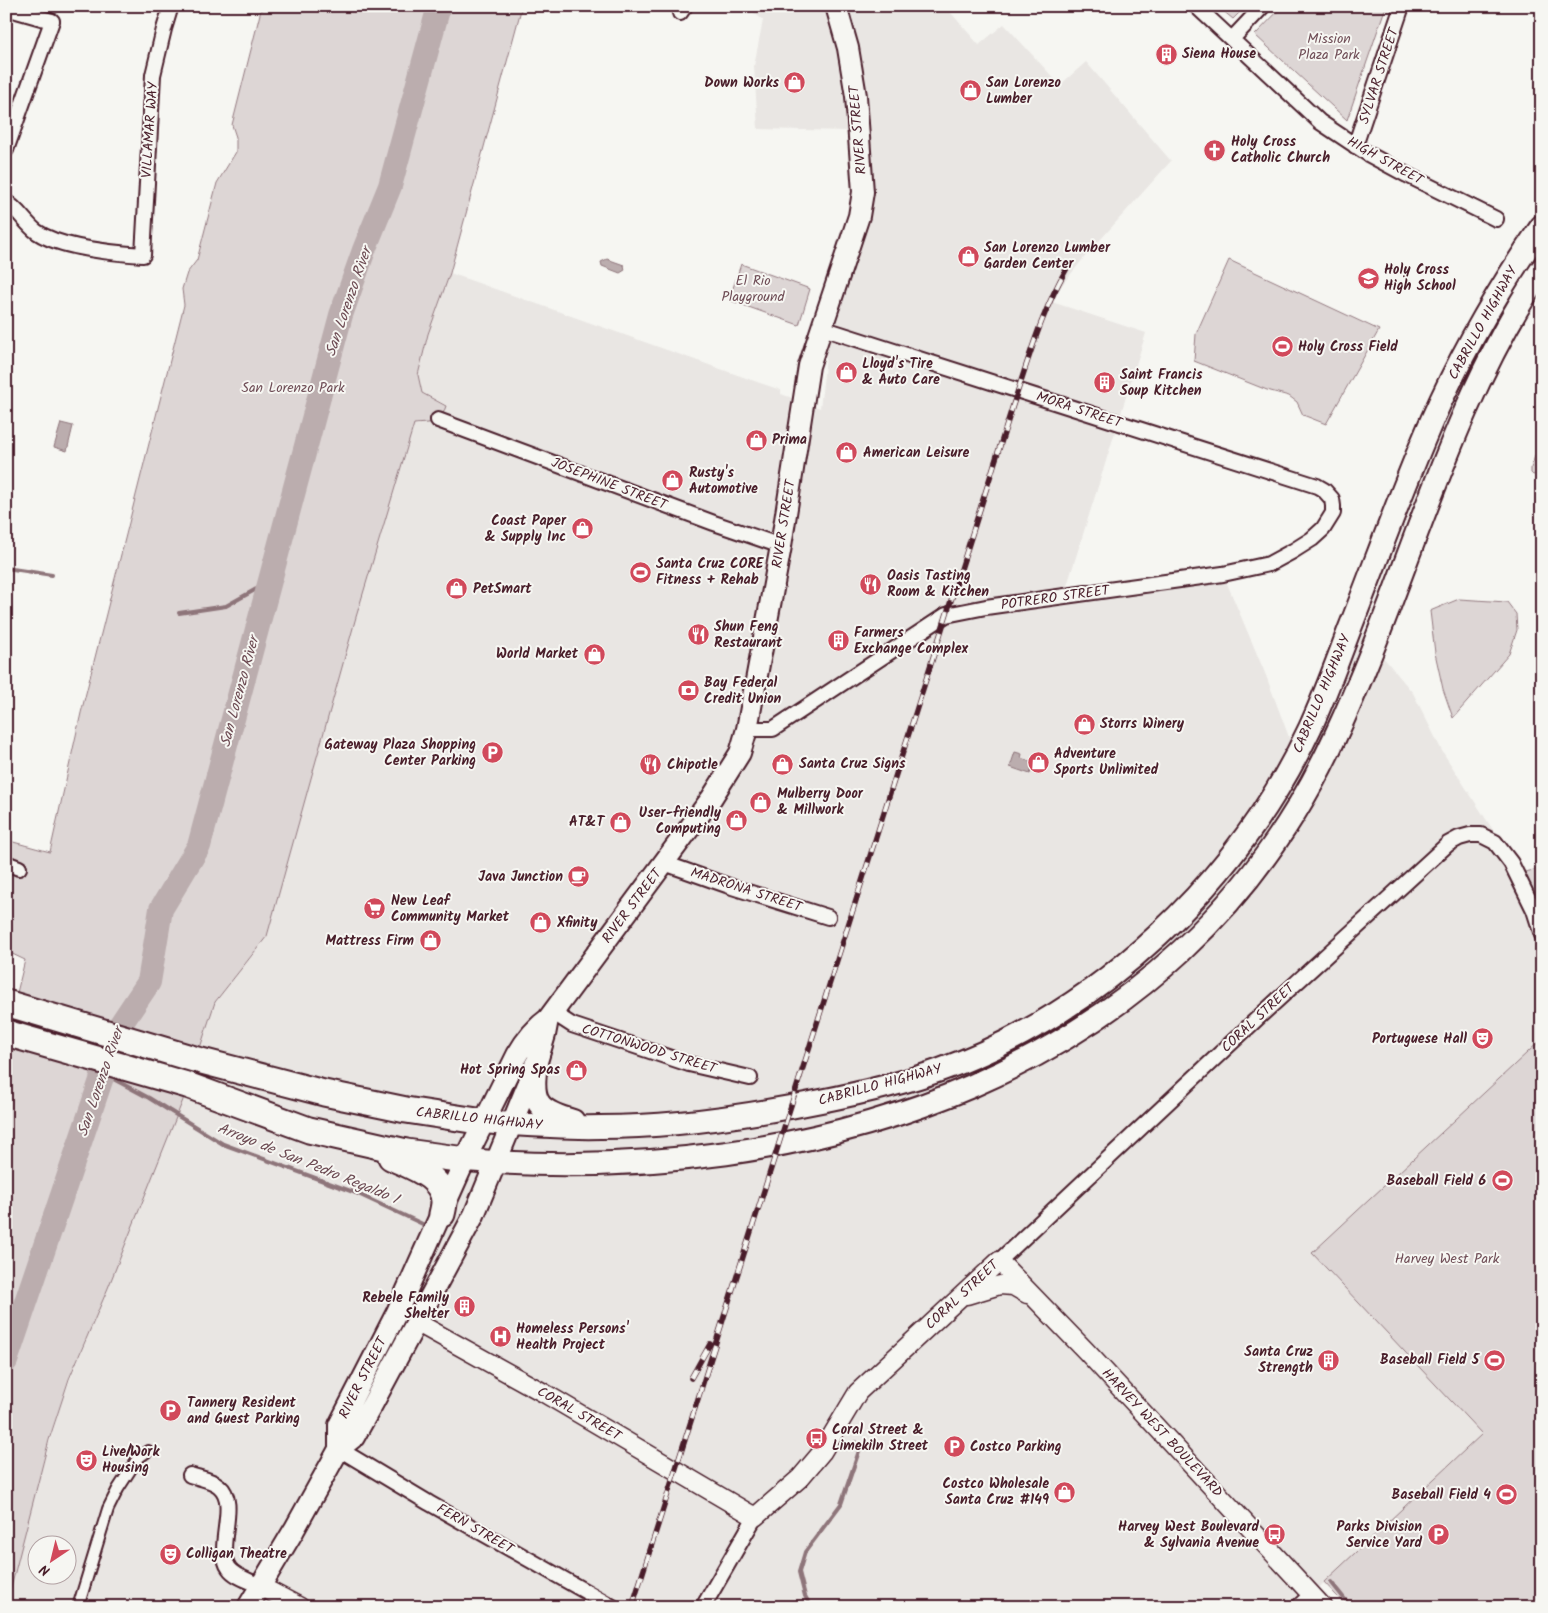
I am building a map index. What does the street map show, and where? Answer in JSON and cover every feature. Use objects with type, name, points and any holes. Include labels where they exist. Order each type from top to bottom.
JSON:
[{"type":"highway","name":"CABRILLO HIGHWAY","points":[[6,1003],[194,1058],[375,1105],[484,1122],[598,1128],[656,1126],[740,1117],[863,1092],[943,1069],[995,1046],[1045,1020],[1069,1004],[1115,972],[1165,929],[1198,895],[1234,852],[1267,806],[1295,758],[1320,706],[1418,453],[1445,392],[1484,317],[1542,226]]},
{"type":"highway","name":"CABRILLO HIGHWAY","points":[[6,1033],[187,1085],[295,1126],[406,1152],[496,1163],[530,1164],[616,1163],[709,1156],[778,1145],[867,1123],[948,1096],[975,1086],[1026,1061],[1098,1018],[1166,965],[1207,926],[1250,876],[1278,838],[1322,764],[1347,712],[1468,405],[1507,326],[1542,269]]},
{"type":"highway","points":[[6,996],[51,1016]]},
{"type":"highway","points":[[536,1065],[534,1093],[542,1108],[559,1117],[598,1128]]},
{"type":"highway","points":[[364,1143],[425,1174],[436,1182],[443,1196],[442,1214]]},
{"type":"main road","name":"RIVER STREET","points":[[340,1449],[339,1425],[397,1312],[465,1160],[524,1043],[535,1028],[550,1015],[664,863],[711,799],[740,753],[747,729],[781,546],[810,366],[859,216],[863,192],[856,96],[848,48],[836,6]]},
{"type":"main road","name":"RIVER STREET","points":[[248,1607],[340,1449],[354,1437],[474,1215],[536,1065],[550,1015]]},
{"type":"street","name":"VILLAMAR WAY","points":[[6,202],[16,209],[35,231],[47,237],[78,246],[142,255],[153,75],[171,6]]},
{"type":"street","name":"HIGH STREET","points":[[1196,6],[1320,122],[1355,146],[1407,175],[1496,219]]},
{"type":"street","points":[[1232,39],[1263,6]]},
{"type":"street","name":"SYLVAR STREET","points":[[1355,146],[1402,6]]},
{"type":"street","points":[[6,8],[52,21],[6,150]]},
{"type":"street","name":"MORA STREET","points":[[822,328],[1317,486],[1324,490],[1332,500]]},
{"type":"street","name":"JOSEPHINE STREET","points":[[438,420],[714,524],[781,546]]},
{"type":"street","name":"POTRERO STREET","points":[[747,729],[773,729],[946,615],[986,607],[1197,578],[1269,564],[1312,539],[1323,529],[1332,513],[1332,500]]},
{"type":"street","name":"CORAL STREET","points":[[416,1322],[544,1393],[755,1517],[800,1478],[822,1452],[858,1392],[1260,1016],[1448,844],[1470,835],[1481,835],[1495,842],[1511,863],[1534,910],[1542,935]]},
{"type":"street","name":"MADRONA STREET","points":[[664,863],[732,887],[828,917]]},
{"type":"street","name":"COTTONWOOD STREET","points":[[550,1015],[572,1025],[689,1064],[750,1078]]},
{"type":"street","name":"HARVEY WEST BOULEVARD","points":[[999,1261],[1086,1351],[1317,1600]]},
{"type":"street","points":[[959,1298],[1000,1284],[1013,1286],[1036,1300]]},
{"type":"street","name":"FERN STREET","points":[[340,1449],[613,1607]]},
{"type":"street","points":[[78,1607],[108,1509],[118,1489],[138,1458],[148,1451]]},
{"type":"street","points":[[190,1475],[217,1484],[225,1492],[227,1500],[226,1562],[233,1572],[300,1607]]},
{"type":"street","points":[[703,1607],[755,1517]]},
{"type":"street","points":[[1298,1607],[1317,1600]]},
{"type":"shaded area","points":[[745,6],[945,6],[979,45],[1004,24],[1060,85],[1086,62],[1171,161],[1083,259],[1049,301],[1146,333],[1065,592],[1220,567],[1265,673],[1302,772],[1334,708],[1363,633],[1413,693],[1442,751],[1526,881],[1542,930],[1542,1040],[1483,1435],[1310,1596],[1319,1607],[7,1607],[28,1515],[63,1397],[183,1100],[215,1002],[267,936],[356,617],[414,424],[418,425],[446,405],[422,393],[418,375],[428,334],[450,273],[781,390],[781,394],[820,408],[833,299],[852,217],[848,131],[758,129],[754,66],[763,20]]},
{"type":"shaded area","points":[[607,259],[624,265],[625,270],[620,273],[602,266],[601,262]]},
{"type":"shaded area","points":[[61,423],[73,426],[67,451],[54,447]]},
{"type":"shaded area","points":[[1015,752],[1022,754],[1021,758],[1034,763],[1030,774],[1010,767]]},
{"type":"green space","name":"San Lorenzo Park","points":[[262,6],[522,6],[450,273],[428,334],[418,375],[422,393],[446,406],[440,422],[414,424],[356,617],[267,936],[215,1002],[183,1100],[108,1288],[69,1379],[49,1440],[6,1607],[6,1038],[25,960],[6,951],[6,840],[50,852],[81,713],[184,305],[182,289],[187,273],[197,260],[217,183],[236,152],[236,137],[232,125]]},
{"type":"green space","points":[[1225,6],[1238,6],[1242,10],[1233,19],[1222,10]]},
{"type":"green space","name":"Mission Plaza Park","points":[[1283,6],[1386,6],[1347,120],[1255,35]]},
{"type":"green space","name":"Holy Cross Field","points":[[1229,260],[1379,330],[1326,424],[1303,415],[1297,402],[1289,396],[1267,390],[1194,361],[1196,334]]},
{"type":"green space","name":"El Rio Playground","points":[[741,264],[810,289],[799,325],[729,300]]},
{"type":"green space","points":[[1542,435],[1542,472],[1533,475],[1531,468]]},
{"type":"green space","points":[[1459,599],[1507,602],[1516,614],[1517,630],[1509,654],[1453,718],[1443,689],[1435,653],[1430,611]]},
{"type":"green space","points":[[1542,868],[1542,930],[1521,873]]},
{"type":"green space","name":"Harvey West Park","points":[[1542,1039],[1542,1607],[1347,1607],[1324,1582],[1482,1434],[1312,1253]]},
{"type":"waterway","name":"San Lorenzo River","points":[[6,1361],[119,1027],[149,982],[161,909],[199,846],[341,315],[364,250],[390,186],[439,6]]},
{"type":"waterway","points":[[6,568],[52,575]]},
{"type":"waterway","points":[[179,613],[226,606],[269,582]]},
{"type":"waterway","name":"Arroyo de San Pedro Regaldo 1","points":[[104,1074],[149,1098],[223,1144],[356,1193],[429,1227]]},
{"type":"waterway","points":[[811,1607],[805,1596],[799,1572],[805,1552],[841,1504],[860,1448],[856,1442]]},
{"type":"waterway","points":[[1331,1582],[1351,1607]]},
{"type":"railway","points":[[632,1607],[1013,405],[1043,318],[1067,268]]},
{"type":"railway","points":[[691,1378],[710,1344]]},
{"type":"place","name":"Siena House","points":[[1166,54]]},
{"type":"place","name":"Down Works","points":[[795,83]]},
{"type":"place","name":"San Lorenzo Lumber","points":[[970,91]]},
{"type":"place","name":"Holy Cross Catholic Church","points":[[1215,150]]},
{"type":"place","name":"San Lorenzo Lumber Garden Center","points":[[968,256]]},
{"type":"place","name":"Holy Cross High School","points":[[1368,278]]},
{"type":"place","name":"Holy Cross Field","points":[[1282,347]]},
{"type":"place","name":"Lloyd's Tire & Auto Care","points":[[846,372]]},
{"type":"place","name":"Saint Francis Soup Kitchen","points":[[1104,383]]},
{"type":"place","name":"Prima","points":[[756,440]]},
{"type":"place","name":"American Leisure","points":[[847,453]]},
{"type":"place","name":"Rusty's Automotive","points":[[673,481]]},
{"type":"place","name":"Coast Paper & Supply Inc","points":[[582,529]]},
{"type":"place","name":"Santa Cruz CORE Fitness + Rehab","points":[[640,572]]},
{"type":"place","name":"Oasis Tasting Room & Kitchen","points":[[871,584]]},
{"type":"place","name":"PetSmart","points":[[457,589]]},
{"type":"place","name":"Shun Feng Restaurant","points":[[698,635]]},
{"type":"place","name":"Farmers Exchange Complex","points":[[838,641]]},
{"type":"place","name":"World Market","points":[[594,654]]},
{"type":"place","name":"Bay Federal Credit Union","points":[[688,691]]},
{"type":"place","name":"Storrs Winery","points":[[1084,724]]},
{"type":"place","name":"Gateway Plaza Shopping Center Parking","points":[[492,753]]},
{"type":"place","name":"Adventure Sports Unlimited","points":[[1038,762]]},
{"type":"place","name":"Santa Cruz Signs","points":[[783,764]]},
{"type":"place","name":"Chipotle","points":[[651,765]]},
{"type":"place","name":"Mulberry Door & Millwork","points":[[761,802]]},
{"type":"place","name":"User-friendly Computing","points":[[737,821]]},
{"type":"place","name":"AT&T","points":[[620,822]]},
{"type":"place","name":"Java Junction","points":[[579,877]]},
{"type":"place","name":"New Leaf Community Market","points":[[375,909]]},
{"type":"place","name":"Xfinity","points":[[541,923]]},
{"type":"place","name":"Mattress Firm","points":[[430,941]]},
{"type":"place","name":"Portuguese Hall","points":[[1483,1039]]},
{"type":"place","name":"Hot Spring Spas","points":[[576,1070]]},
{"type":"place","name":"Baseball Field 6","points":[[1502,1181]]},
{"type":"place","name":"Rebele Family Shelter","points":[[465,1306]]},
{"type":"place","name":"Homeless Persons' Health Project","points":[[500,1337]]},
{"type":"place","name":"Santa Cruz Strength","points":[[1329,1360]]},
{"type":"place","name":"Baseball Field 5","points":[[1495,1360]]},
{"type":"place","name":"Tannery Resident and Guest Parking","points":[[171,1411]]},
{"type":"place","name":"Coral Street & Limekiln Street","points":[[816,1438]]},
{"type":"place","name":"Costco Parking","points":[[954,1447]]},
{"type":"place","name":"Live/Work Housing","points":[[86,1460]]},
{"type":"place","name":"Costco Wholesale Santa Cruz #149","points":[[1065,1492]]},
{"type":"place","name":"Baseball Field 4","points":[[1507,1495]]},
{"type":"place","name":"Harvey West Boulevard & Sylvania Avenue","points":[[1275,1535]]},
{"type":"place","name":"Parks Division Service Yard","points":[[1438,1535]]},
{"type":"place","name":"Colligan Theatre","points":[[170,1554]]}]
